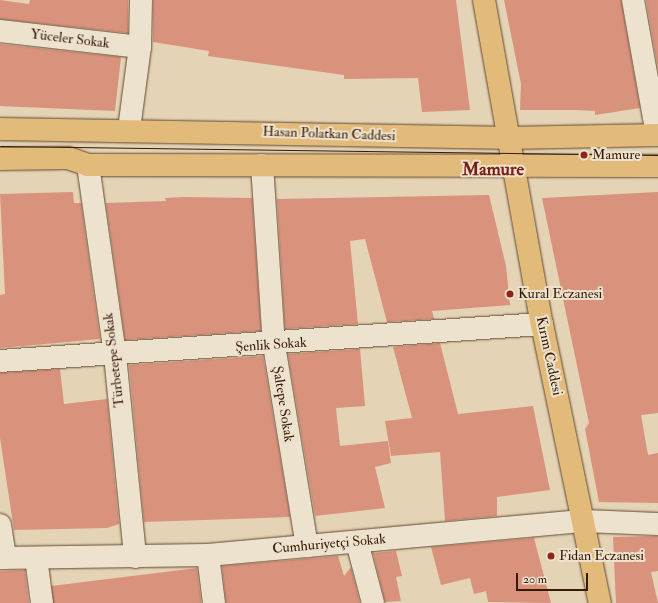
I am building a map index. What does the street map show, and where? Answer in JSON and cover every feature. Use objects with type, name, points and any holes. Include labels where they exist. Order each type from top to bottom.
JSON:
[{"type":"main road","name":"Kırım Caddesi","points":[[484,0],[542,324],[600,603]]},
{"type":"main road","name":"Hasan Polatkan Caddesi","points":[[0,129],[128,129],[508,138],[658,135]]},
{"type":"main road","points":[[0,159],[68,158],[88,165],[658,166]]},
{"type":"street","points":[[128,129],[140,47],[140,0]]},
{"type":"street","points":[[633,0],[658,135]]},
{"type":"street","name":"Yüceler Sokak","points":[[0,31],[140,47]]},
{"type":"street","name":"Türbetepe Sokak","points":[[88,165],[115,355],[135,557]]},
{"type":"street","name":"Şaltepe Sokak","points":[[262,165],[274,345],[307,546]]},
{"type":"street","name":"Şenlik Sokak","points":[[0,361],[274,345],[542,324]]},
{"type":"street","name":"Cumhuriyetçi Sokak","points":[[2,558],[208,555],[584,522],[658,524]]},
{"type":"street","points":[[0,525],[2,558]]},
{"type":"street","points":[[357,542],[373,603]]},
{"type":"street","points":[[208,555],[214,603]]},
{"type":"street","points":[[36,558],[42,603]]},
{"type":"building","points":[[0,0],[29,4],[30,0],[128,0],[128,33],[0,19]]},
{"type":"building","points":[[153,0],[456,0],[470,110],[422,112],[418,78],[344,79],[344,75],[208,56],[209,51],[153,42]]},
{"type":"building","points":[[504,0],[621,0],[640,108],[595,115],[595,111],[520,110],[521,84]]},
{"type":"building","points":[[646,0],[658,0],[658,69]]},
{"type":"building","points":[[0,44],[121,57],[115,111],[0,106]]},
{"type":"building","points":[[73,192],[74,203],[81,203],[100,339],[0,348],[0,295],[5,294],[0,194]]},
{"type":"building","points":[[658,192],[658,413],[641,415],[648,455],[658,453],[658,503],[599,502],[585,429],[589,423],[542,198]]},
{"type":"building","points":[[489,195],[506,266],[510,305],[432,311],[434,319],[387,322],[365,239],[350,241],[358,324],[285,329],[277,199]]},
{"type":"building","points":[[165,198],[252,198],[261,331],[125,340],[106,203],[166,201]]},
{"type":"building","points":[[440,343],[458,414],[533,406],[550,490],[497,497],[497,516],[445,521],[440,452],[391,456],[385,421],[412,418],[393,347]]},
{"type":"building","points":[[360,349],[365,406],[336,408],[340,446],[388,441],[391,463],[375,467],[385,508],[315,516],[288,354]]},
{"type":"building","points":[[263,356],[290,517],[144,522],[129,365]]},
{"type":"building","points":[[60,369],[64,404],[107,399],[119,524],[107,528],[14,530],[0,438],[0,373]]},
{"type":"building","points":[[658,536],[658,571],[651,572],[658,603],[616,603],[613,537]]},
{"type":"building","points":[[534,538],[551,603],[488,602],[486,591],[474,594],[470,578],[441,585],[431,547]]},
{"type":"building","points":[[396,551],[402,576],[396,577],[401,601],[385,602],[373,553]]},
{"type":"building","points":[[338,556],[344,576],[351,567],[360,603],[226,603],[222,566]]},
{"type":"building","points":[[197,568],[201,603],[53,603],[51,586]]},
{"type":"building","points":[[25,570],[29,603],[0,603],[0,571]]},
{"type":"tram line","points":[[0,146],[658,155]]},
{"type":"place","name":"Mamure","points":[[584,155]]},
{"type":"place","name":"Kural Eczanesi","points":[[510,294]]},
{"type":"place","name":"Fidan Eczanesi","points":[[551,556]]},
{"type":"district","name":"Mamure","points":[[493,170]]}]
